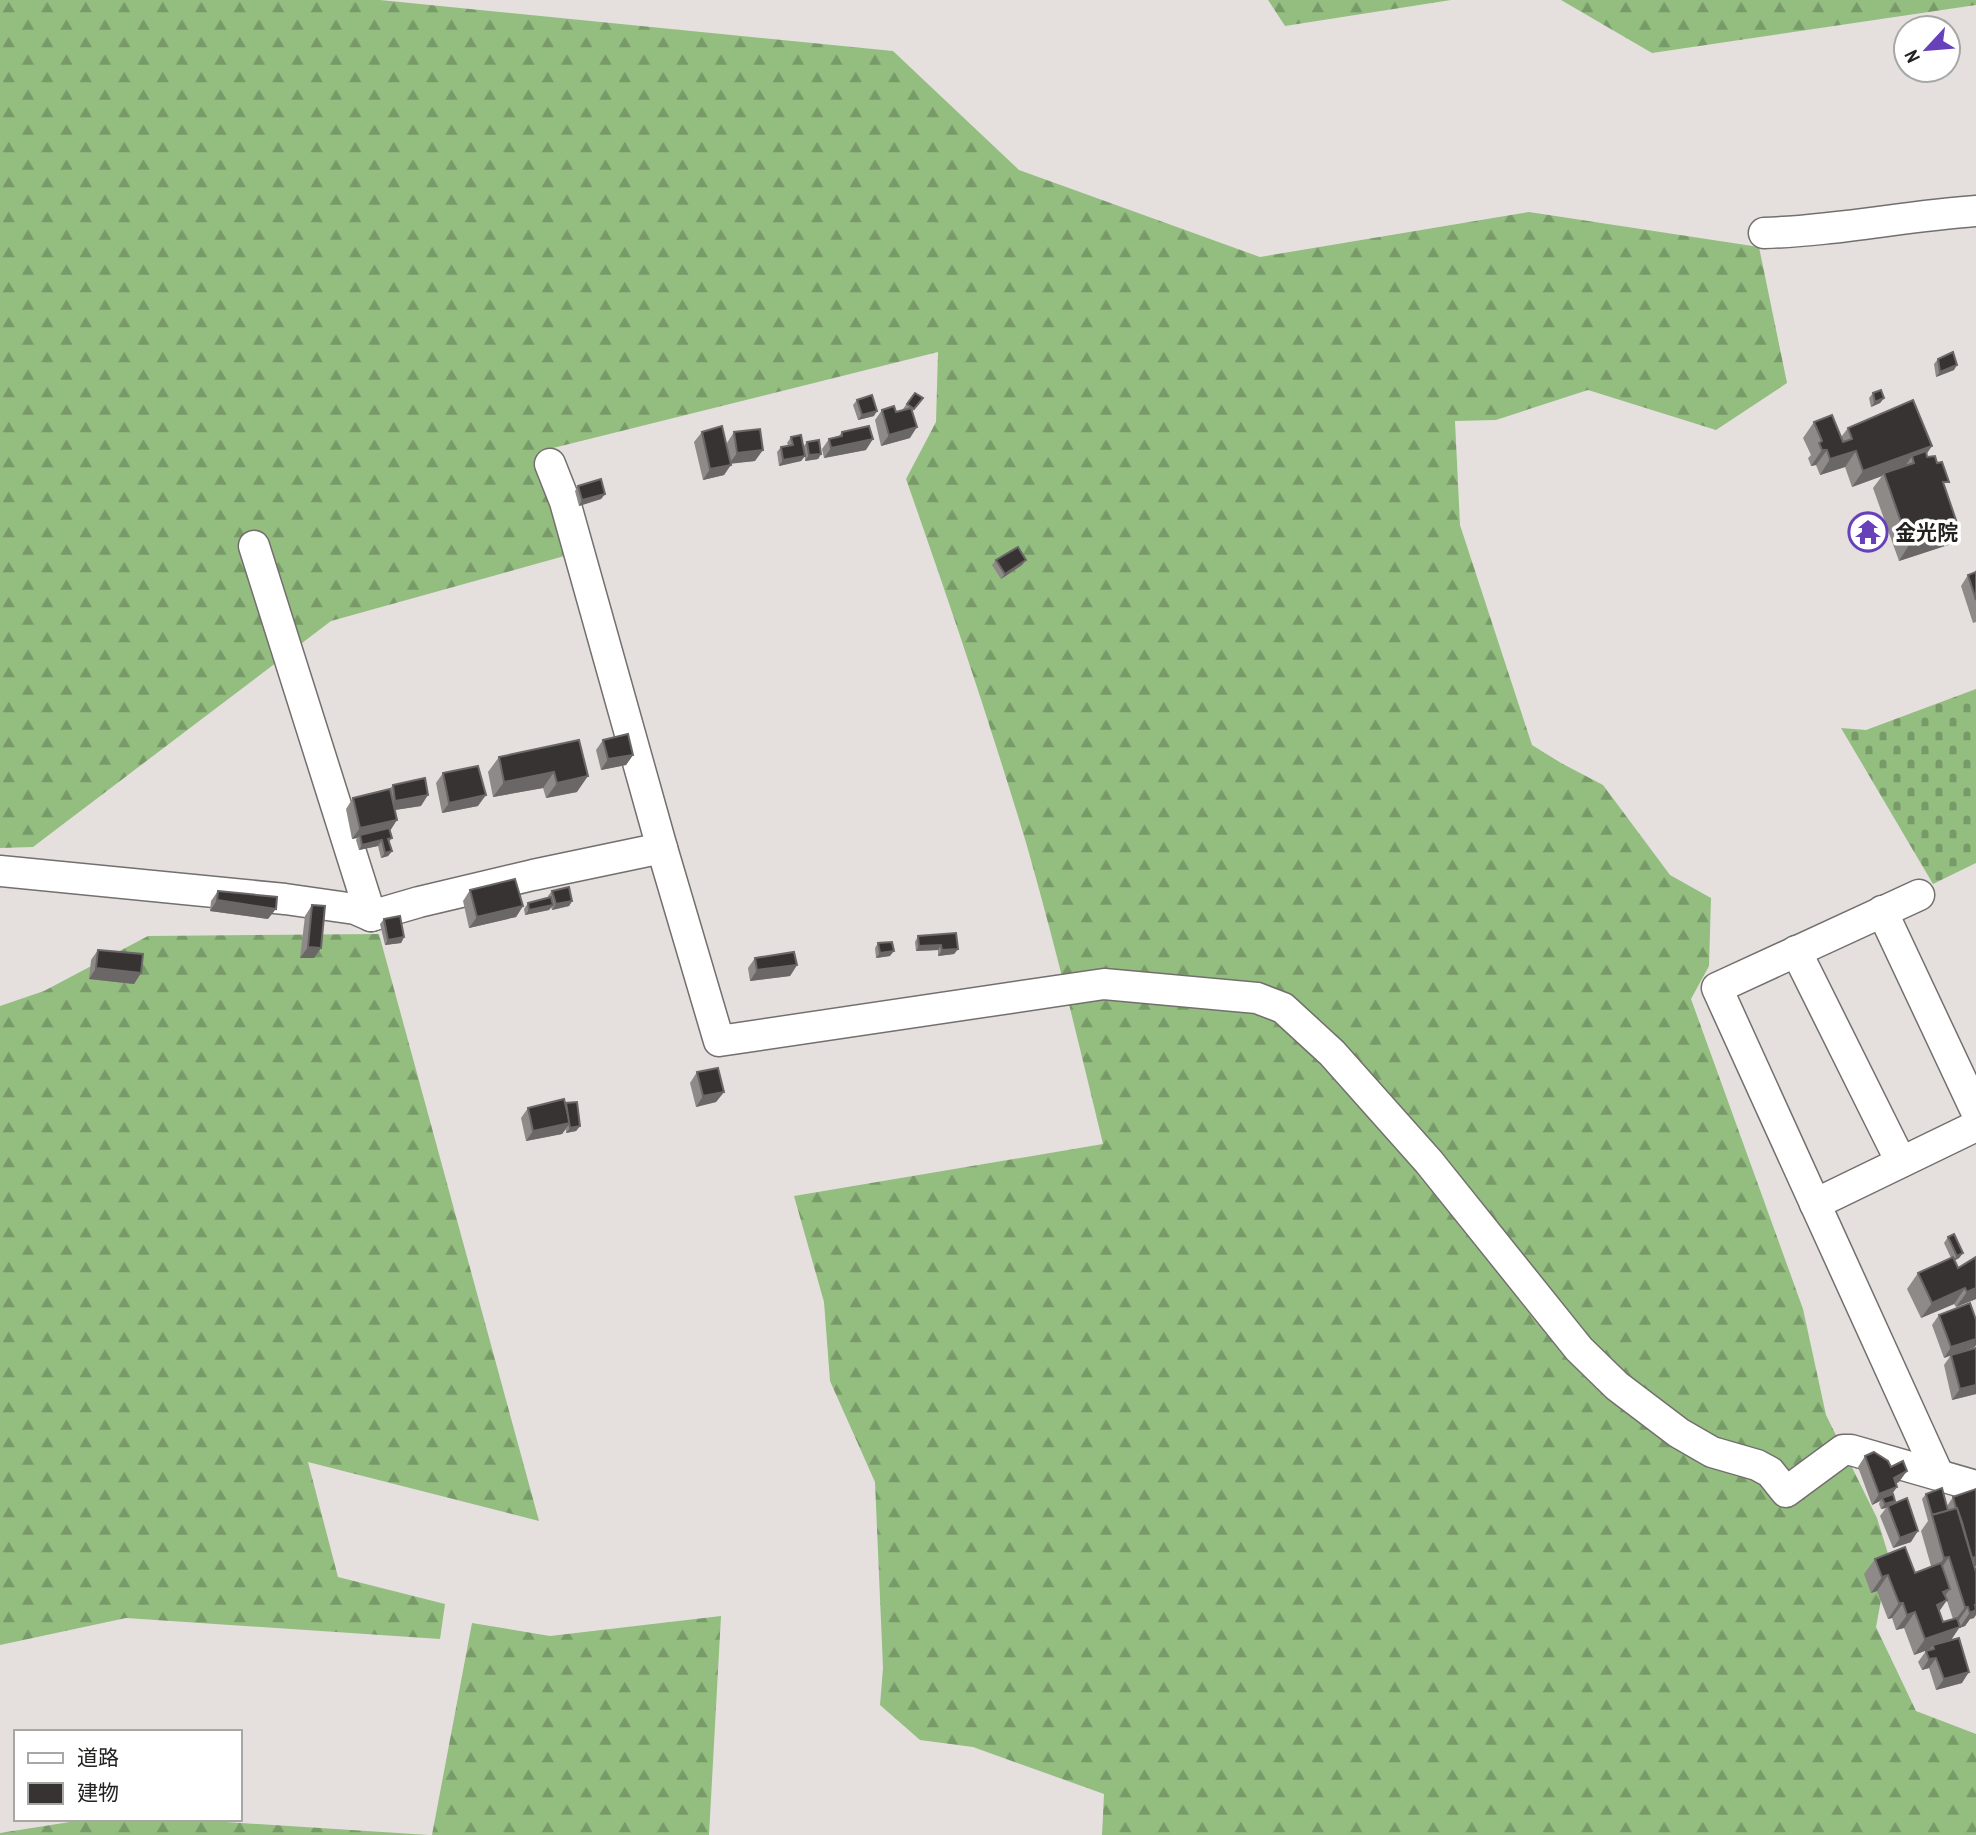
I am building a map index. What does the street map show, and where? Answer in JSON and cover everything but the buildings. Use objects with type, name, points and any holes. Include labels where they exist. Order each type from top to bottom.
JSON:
[{"type":"street","points":[[1764,233],[1814,231],[1976,211]]},
{"type":"street","points":[[550,464],[565,502],[719,1041],[1104,984],[1257,998],[1283,1008],[1332,1053],[1429,1162],[1579,1349],[1617,1386],[1679,1433],[1712,1452],[1763,1468],[1770,1472],[1786,1492],[1843,1450],[1976,1486]]},
{"type":"street","points":[[254,546],[371,916]]},
{"type":"street","points":[[0,871],[285,899],[355,909],[371,916],[419,902],[662,848]]},
{"type":"street","points":[[1919,895],[1717,988],[1938,1474]]},
{"type":"street","points":[[1882,911],[1976,1111]]},
{"type":"street","points":[[1796,951],[1901,1162]]},
{"type":"street","points":[[1815,1204],[1976,1126]]},
{"type":"green space","points":[[0,0],[380,0],[893,51],[1019,170],[1260,257],[1529,212],[1759,247],[1787,383],[1716,430],[1588,390],[1496,420],[1455,421],[1460,525],[1532,745],[1603,785],[1670,875],[1711,898],[1709,966],[1691,999],[1803,1309],[1826,1415],[1877,1518],[1889,1557],[1876,1627],[1916,1711],[1976,1734],[1976,1835],[1102,1835],[1104,1794],[973,1747],[920,1740],[880,1705],[883,1668],[875,1482],[830,1381],[824,1302],[794,1196],[1103,1144],[1027,846],[969,662],[906,479],[936,422],[938,352],[545,450],[568,555],[331,621],[33,847],[0,848]]},
{"type":"green space","points":[[1268,0],[1451,0],[1285,26]]},
{"type":"green space","points":[[1561,0],[1976,0],[1976,5],[1915,14],[1892,14],[1892,17],[1652,53]]},
{"type":"green space","points":[[1976,689],[1976,863],[1933,884],[1841,728],[1866,730]]},
{"type":"green space","points":[[379,934],[539,1521],[308,1462],[338,1577],[445,1604],[440,1639],[126,1618],[0,1645],[0,1006],[44,991],[148,936]]},
{"type":"green space","points":[[721,1616],[709,1835],[432,1835],[472,1623],[550,1636]]},
{"type":"green space","points":[[76,1821],[211,1821],[429,1835],[0,1835]]},
{"type":"place","name":"金光院","points":[[1868,532]]}]
